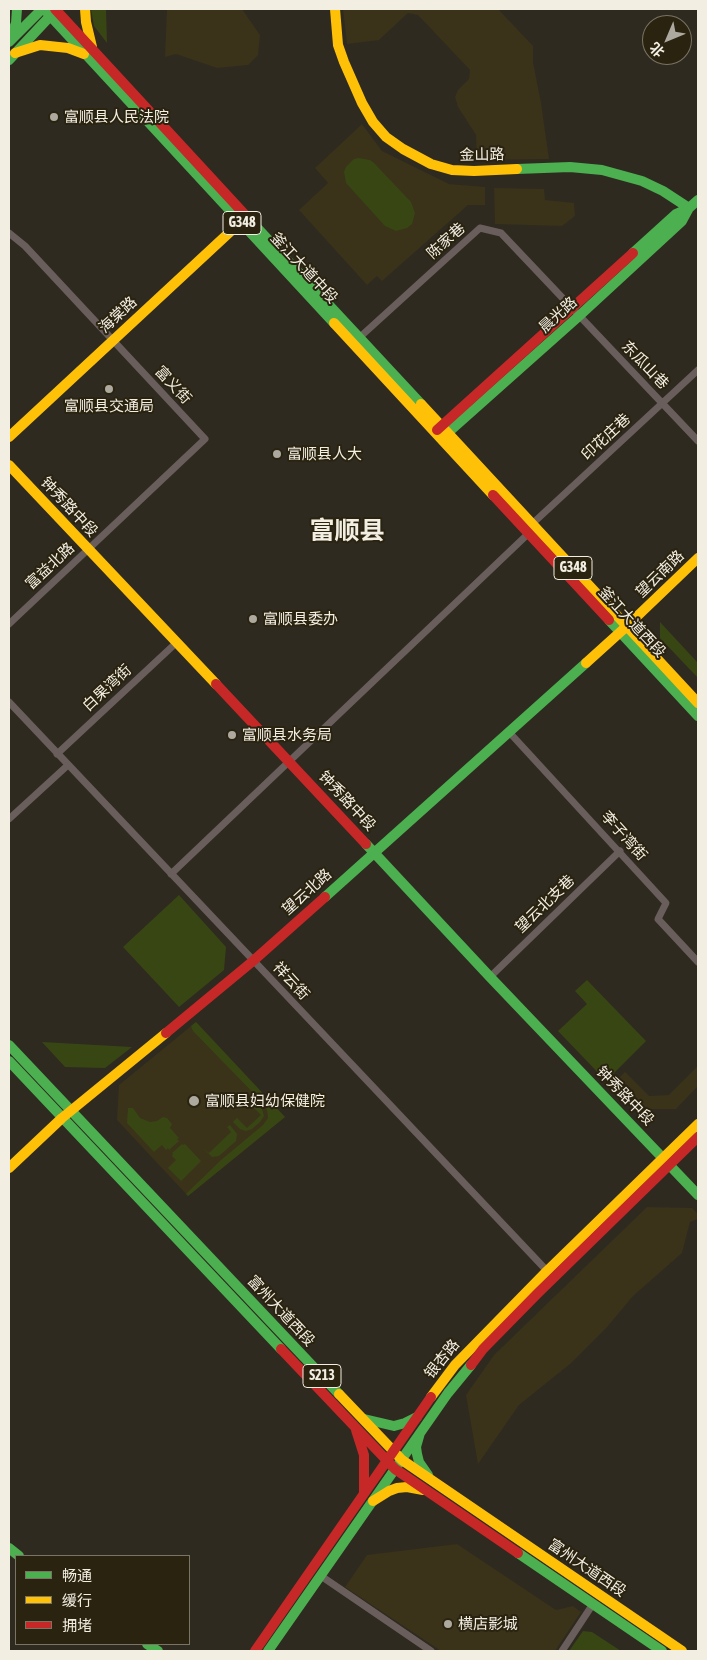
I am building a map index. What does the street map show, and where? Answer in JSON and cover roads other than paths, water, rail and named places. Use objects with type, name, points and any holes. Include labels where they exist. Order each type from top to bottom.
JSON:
[{"type":"main road","points":[[9,42],[16,23],[17,9]]},
{"type":"main road","points":[[12,56],[40,45],[89,52],[85,9]]},
{"type":"main road","name":"金山路","points":[[335,9],[338,45],[362,103],[373,122],[386,137],[402,149],[431,164],[452,170],[474,171],[570,166],[602,170],[642,181],[663,191],[689,208]]},
{"type":"main road","points":[[9,42],[51,10]]},
{"type":"main road","points":[[12,56],[51,10]]},
{"type":"main road","name":"釜江大道中段","points":[[51,10],[441,432]]},
{"type":"main road","name":"晨光路","points":[[441,432],[575,312],[676,214],[689,208],[698,200]]},
{"type":"main road","name":"釜江大道中段","points":[[244,219],[360,338],[441,432]]},
{"type":"main road","name":"海棠路","points":[[9,437],[244,219]]},
{"type":"main road","name":"釜江大道西段","points":[[441,432],[624,629],[698,716]]},
{"type":"main road","name":"钟秀路中段","points":[[9,465],[490,977],[698,1195]]},
{"type":"main road","name":"望云南路","points":[[624,629],[698,558]]},
{"type":"main road","name":"釜江大道西段","points":[[624,629],[698,703]]},
{"type":"main road","name":"望云北路","points":[[9,1168],[62,1118],[253,961],[624,629]]},
{"type":"main road","name":"富州大道西段","points":[[9,1045],[402,1460],[682,1651]]},
{"type":"main road","name":"富州大道西段","points":[[9,1061],[395,1469],[662,1651]]},
{"type":"main road","name":"银杏路","points":[[667,1162],[698,1124]]},
{"type":"main road","name":"银杏路","points":[[255,1651],[393,1451],[455,1365],[475,1342],[550,1274],[667,1162],[698,1138]]},
{"type":"main road","name":"银杏路","points":[[268,1651],[463,1373],[550,1274]]},
{"type":"main road","points":[[362,1418],[378,1424],[394,1426],[417,1417]]},
{"type":"main road","points":[[354,1426],[364,1455],[364,1493]]},
{"type":"main road","points":[[420,1433],[416,1454],[424,1470],[434,1482]]},
{"type":"main road","points":[[373,1501],[397,1488],[416,1488],[429,1492]]},
{"type":"street","name":"陈家巷","points":[[360,338],[480,228],[501,233],[575,312]]},
{"type":"street","name":"富义街","points":[[9,233],[25,246],[205,439],[88,550]]},
{"type":"street","name":"东瓜山巷","points":[[575,312],[698,441]]},
{"type":"street","name":"印花庄巷","points":[[171,874],[698,370]]},
{"type":"street","name":"富益北路","points":[[9,624],[88,550]]},
{"type":"street","name":"白果湾街","points":[[57,754],[176,643]]},
{"type":"street","name":"祥云街","points":[[9,702],[550,1274]]},
{"type":"street","name":"李子湾街","points":[[509,732],[666,903],[658,919],[698,962]]},
{"type":"street","points":[[9,819],[68,765]]},
{"type":"street","name":"望云北支巷","points":[[490,977],[620,851]]},
{"type":"street","points":[[321,1576],[431,1651]]},
{"type":"street","points":[[562,1651],[593,1604]]},
{"type":"place","name":"富顺县人民法院","points":[[54,117]]},
{"type":"place","name":"富顺县交通局","points":[[109,389]]},
{"type":"place","name":"富顺县人大","points":[[277,454]]},
{"type":"place","name":"富顺县委办","points":[[253,619]]},
{"type":"place","name":"富顺县水务局","points":[[232,735]]},
{"type":"place","name":"富顺县妇幼保健院","points":[[194,1101]]},
{"type":"place","name":"横店影城","points":[[448,1624]]},
{"type":"district","name":"富顺县","points":[[347,531]]}]
